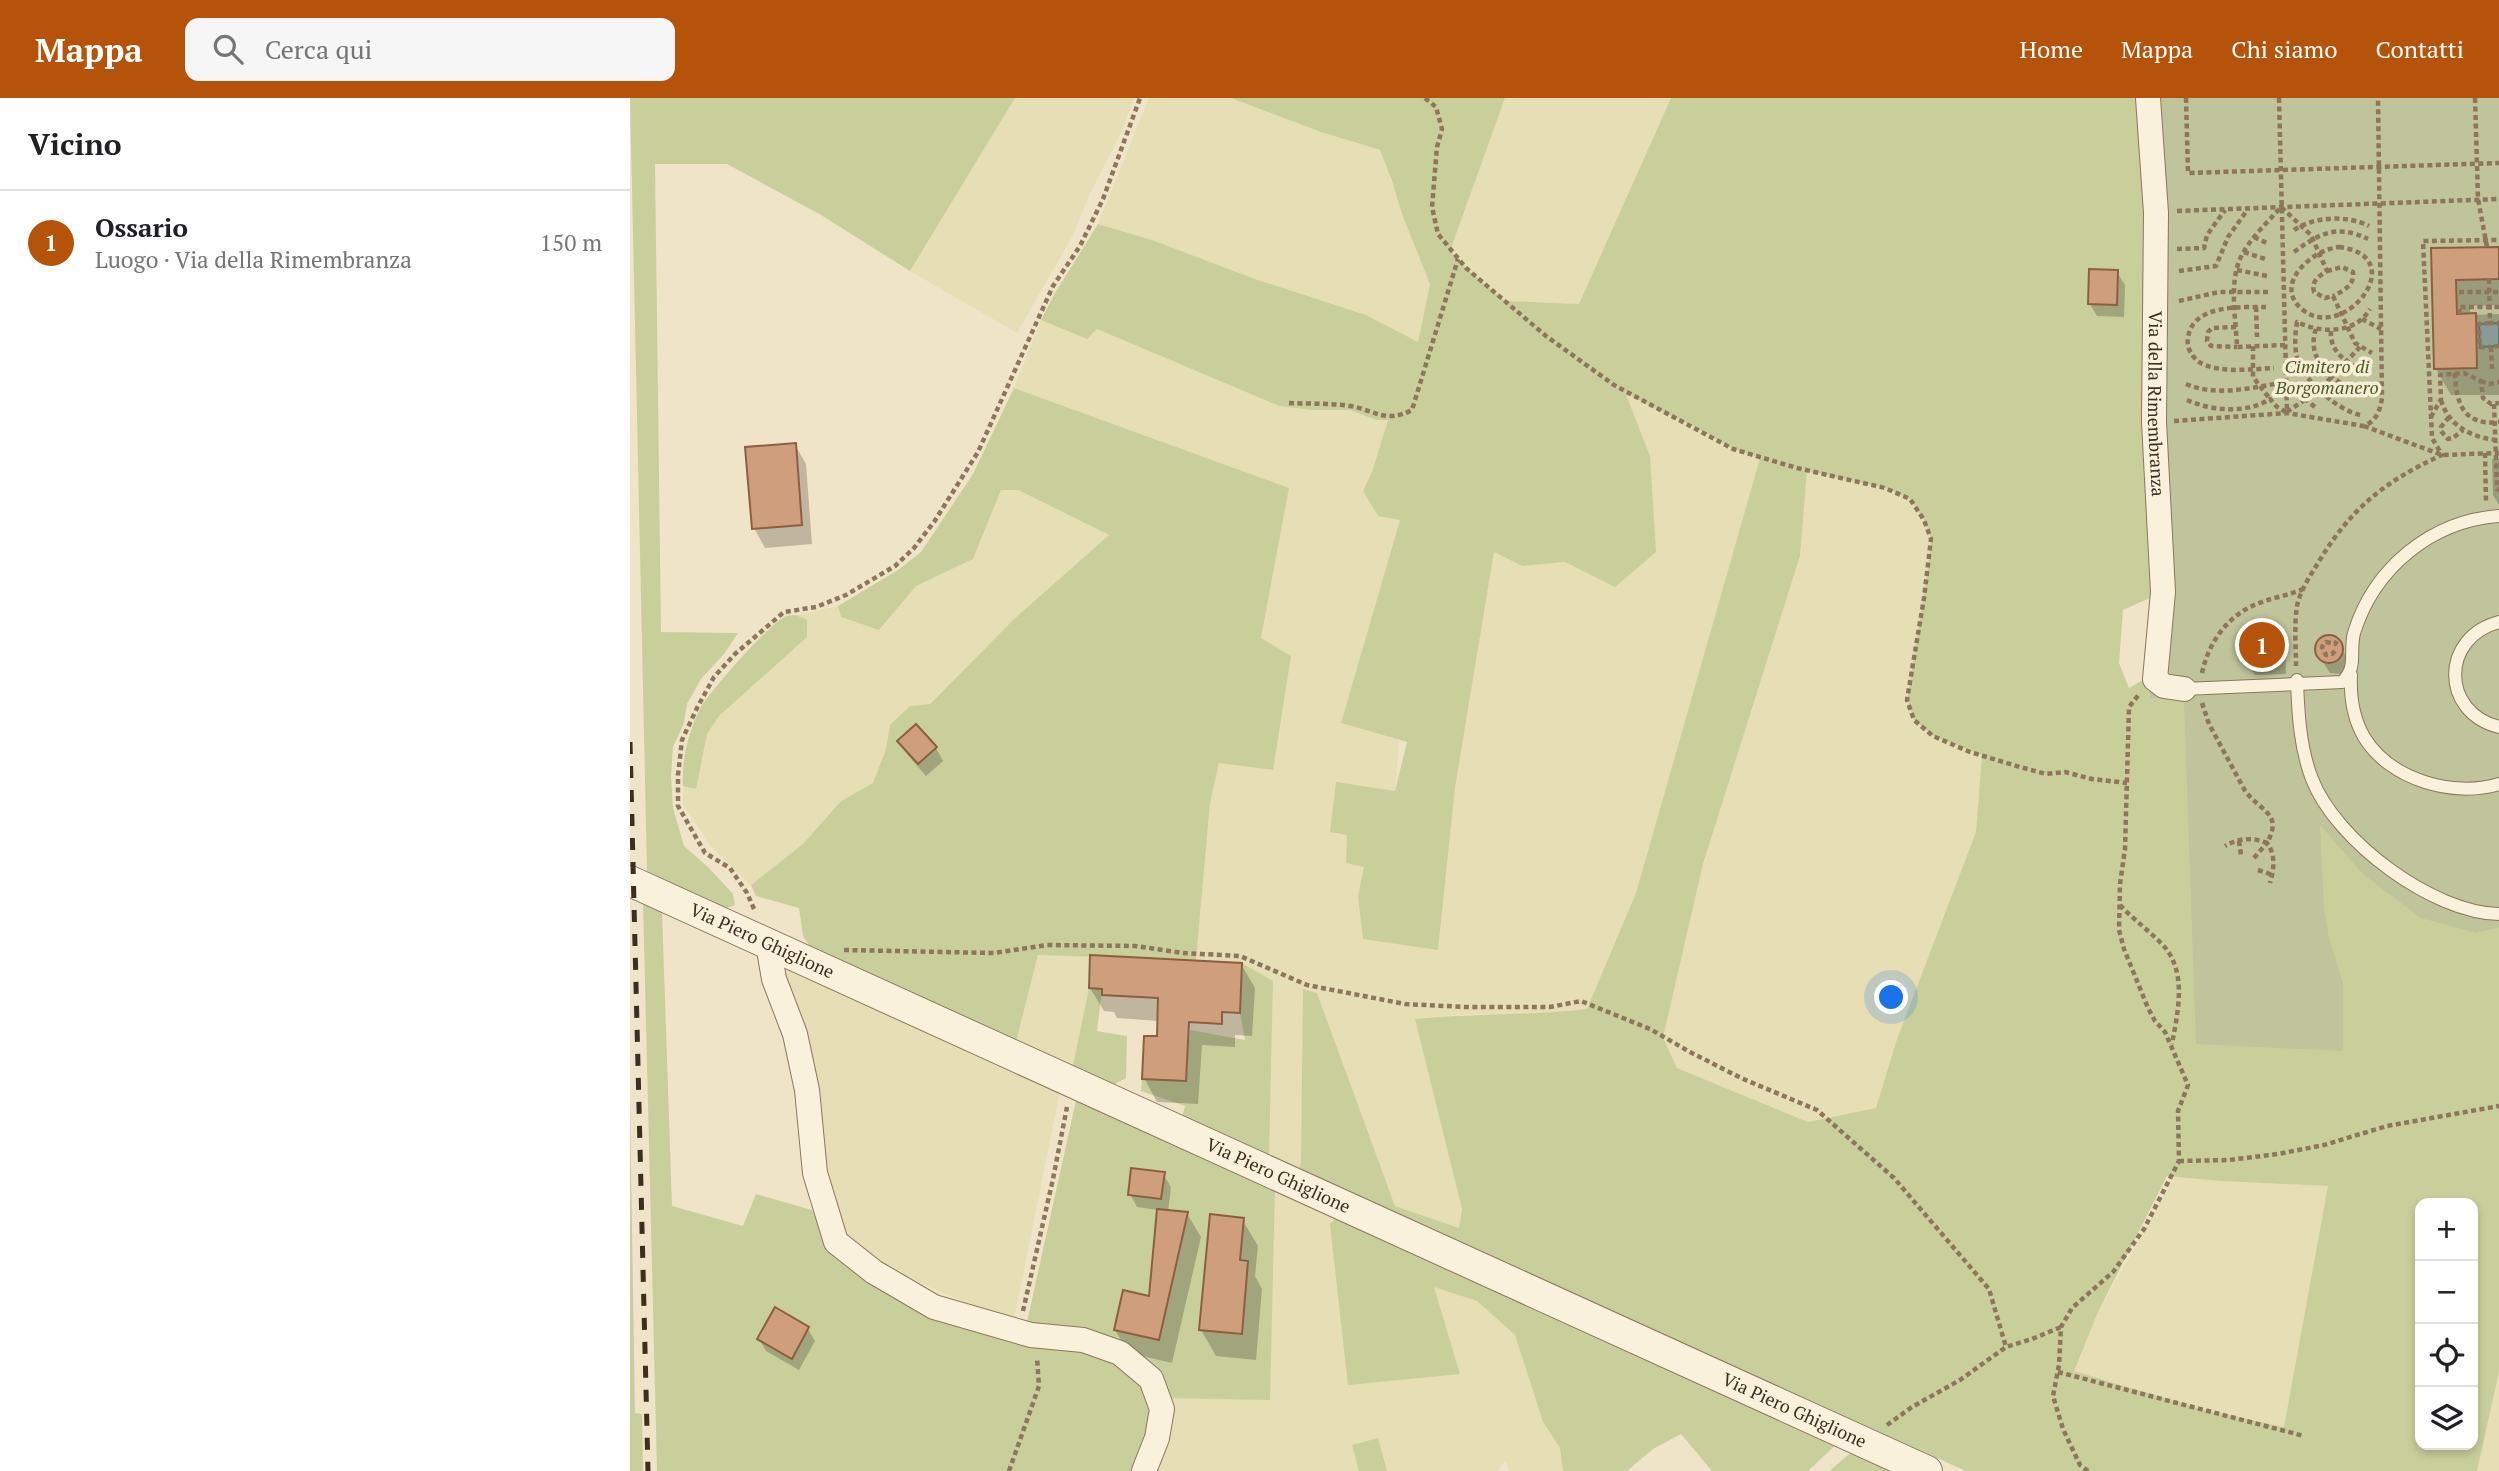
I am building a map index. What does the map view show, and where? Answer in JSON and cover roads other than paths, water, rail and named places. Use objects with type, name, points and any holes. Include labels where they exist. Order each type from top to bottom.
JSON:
[{"type":"street","name":"Via della Rimembranza","points":[[2148,98],[2156,212],[2154,422],[2163,592],[2155,678],[2160,685],[2192,689]]},
{"type":"street","name":"Via Piero Ghiglione","points":[[630,880],[1927,1471]]},
{"type":"street","points":[[768,944],[774,979],[795,1034],[807,1090],[816,1173],[836,1242],[874,1272],[934,1307],[1031,1335],[1083,1340],[1120,1353],[1151,1379],[1162,1409],[1157,1438],[1144,1471]]},
{"type":"lane","points":[[2499,516],[2468,520],[2442,530],[2426,539],[2395,565],[2378,584],[2360,617],[2351,647],[2353,662],[2350,674],[2352,705],[2365,738],[2392,765],[2437,786],[2462,789],[2486,788],[2499,784]]},
{"type":"lane","points":[[2499,622],[2482,628],[2469,638],[2459,652],[2455,668],[2455,684],[2471,714],[2486,724],[2499,727]]},
{"type":"lane","points":[[2192,689],[2342,682],[2350,674]]},
{"type":"lane","points":[[2297,682],[2303,749],[2313,781],[2327,806],[2348,832],[2375,858],[2397,874],[2443,901],[2480,914],[2499,914]]},
{"type":"water","points":[[2499,323],[2499,346],[2480,347],[2479,324]]},
{"type":"railway","points":[[630,742],[648,1471]]},
{"type":"place","name":"Ossario","points":[[2262,645]]},
{"type":"park label","name":"Cimitero di Borgomanero","points":[[2327,377]]}]
